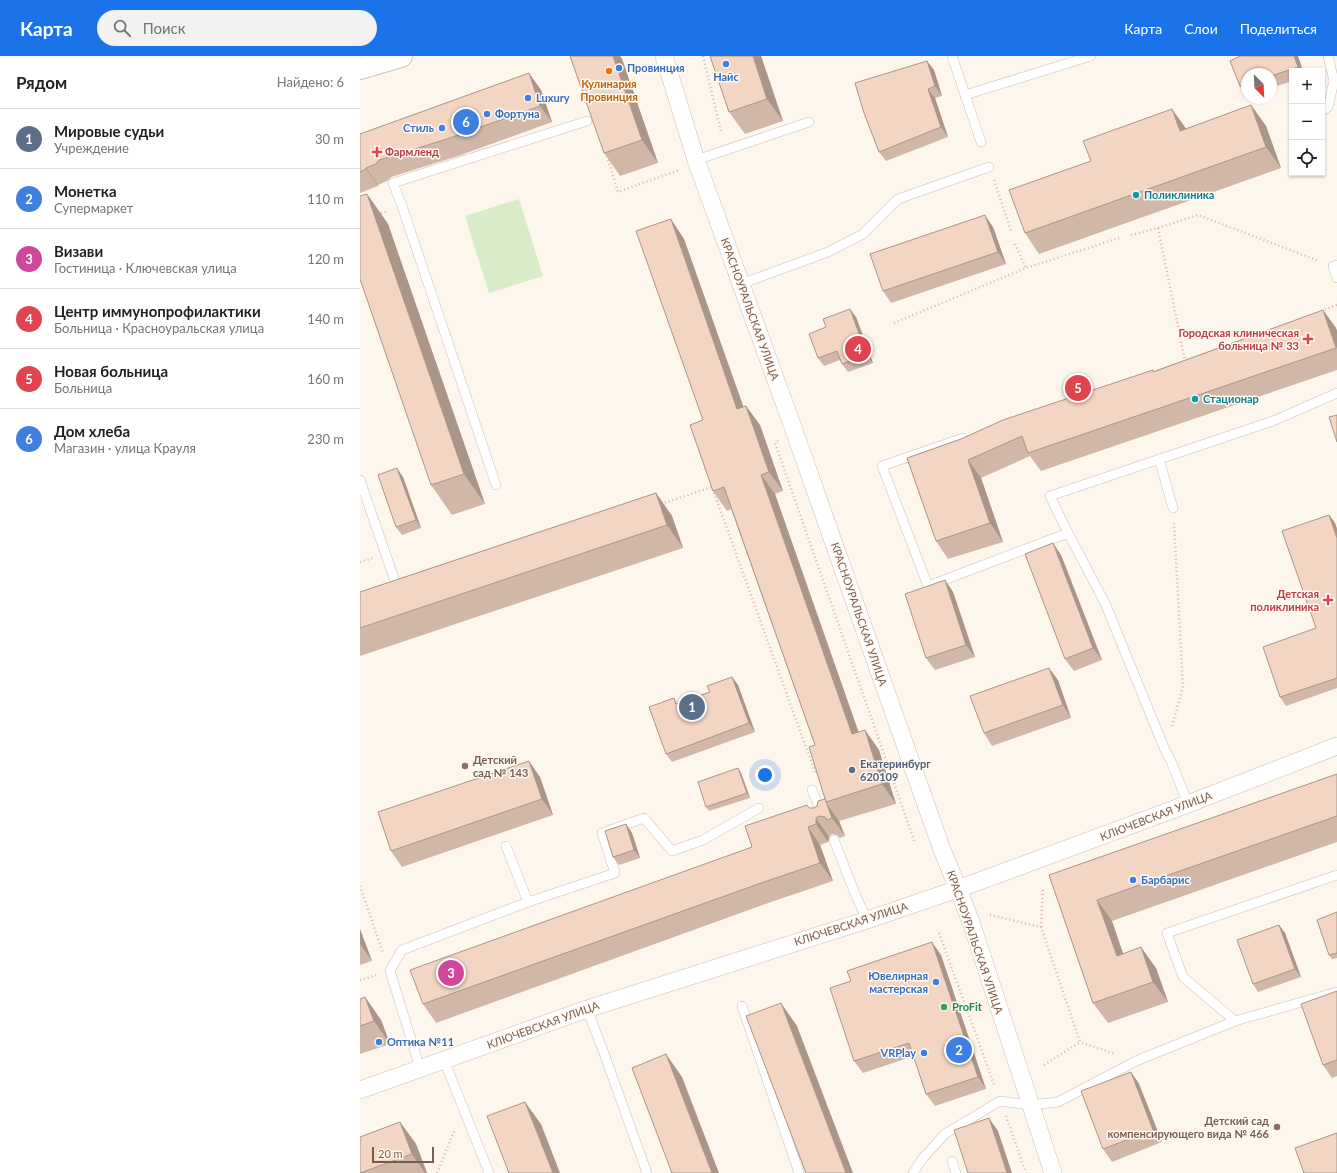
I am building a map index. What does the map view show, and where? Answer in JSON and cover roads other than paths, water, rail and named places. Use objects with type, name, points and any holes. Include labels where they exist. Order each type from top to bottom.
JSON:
[{"type":"main road","points":[[360,68],[387,58]]},
{"type":"street","name":"КРАСНОУРАЛЬСКАЯ УЛИЦА","points":[[664,56],[696,160],[938,839],[971,922],[1053,1173]]},
{"type":"street","name":"КЛЮЧЕВСКАЯ УЛИЦА","points":[[360,1090],[587,1008],[867,920],[958,889],[1188,804],[1337,746]]},
{"type":"lane","points":[[952,56],[981,142]]},
{"type":"lane","points":[[965,95],[1091,56]]},
{"type":"lane","points":[[1325,108],[1328,107],[1334,81],[1328,56]]},
{"type":"lane","points":[[496,485],[393,183],[587,121]]},
{"type":"lane","points":[[696,160],[809,122]]},
{"type":"lane","points":[[741,284],[828,252],[862,234],[898,199],[989,167]]},
{"type":"lane","points":[[1335,265],[1337,278]]},
{"type":"lane","points":[[1188,804],[1105,603],[1050,496],[1273,421],[1337,393]]},
{"type":"lane","points":[[972,435],[882,466],[928,586],[1068,533]]},
{"type":"lane","points":[[1159,459],[1173,508]]},
{"type":"lane","points":[[360,480],[389,586]]},
{"type":"lane","points":[[812,790],[825,821]]},
{"type":"lane","points":[[420,1068],[390,971],[402,950],[528,902],[615,872],[602,833],[644,818],[672,851],[703,840],[759,808]]},
{"type":"lane","points":[[834,840],[867,920]]},
{"type":"lane","points":[[506,846],[528,902]]},
{"type":"lane","points":[[1235,1022],[1183,977],[1168,933],[1337,875]]},
{"type":"lane","points":[[913,1173],[922,1158],[945,1134],[1000,1102],[1030,1105],[1058,1102],[1136,1061],[1235,1022],[1337,992]]},
{"type":"lane","points":[[742,1006],[799,1173]]},
{"type":"lane","points":[[587,1008],[647,1173]]},
{"type":"lane","points":[[444,1060],[489,1173]]},
{"type":"lane","points":[[952,1161],[956,1173]]},
{"type":"place","name":"Найс","points":[[726,64]]},
{"type":"place","name":"Провинция","points":[[619,68]]},
{"type":"place","name":"Кулинария Провинция","points":[[609,71]]},
{"type":"place","name":"Luxury","points":[[528,98]]},
{"type":"place","name":"Фортуна","points":[[487,114]]},
{"type":"place","name":"Дом хлеба","points":[[466,122]]},
{"type":"place","name":"Стиль","points":[[442,128]]},
{"type":"place","name":"Фармленд","points":[[377,152]]},
{"type":"place","name":"Поликлиника","points":[[1136,195]]},
{"type":"place","name":"Городская клиническая больница № 33","points":[[1308,339]]},
{"type":"place","name":"Центр иммунопрофилактики","points":[[858,349]]},
{"type":"place","name":"Новая больница","points":[[1078,388]]},
{"type":"place","name":"Стационар","points":[[1195,399]]},
{"type":"place","name":"Детская поликлиника","points":[[1328,600]]},
{"type":"place","name":"Мировые судьи","points":[[692,707]]},
{"type":"place","name":"Детский сад № 143","points":[[465,766]]},
{"type":"place","name":"Екатеринбург 620109","points":[[852,770]]},
{"type":"place","name":"Барбарис","points":[[1133,880]]},
{"type":"place","name":"Визави","points":[[451,973]]},
{"type":"place","name":"Ювелирная мастерская","points":[[936,982]]},
{"type":"place","name":"ProFit","points":[[944,1007]]},
{"type":"place","name":"Оптика №11","points":[[379,1042]]},
{"type":"place","name":"Монетка","points":[[959,1050]]},
{"type":"place","name":"VRPlay","points":[[924,1053]]},
{"type":"place","name":"Детский сад компенсирующего вида № 466","points":[[1277,1127]]}]
